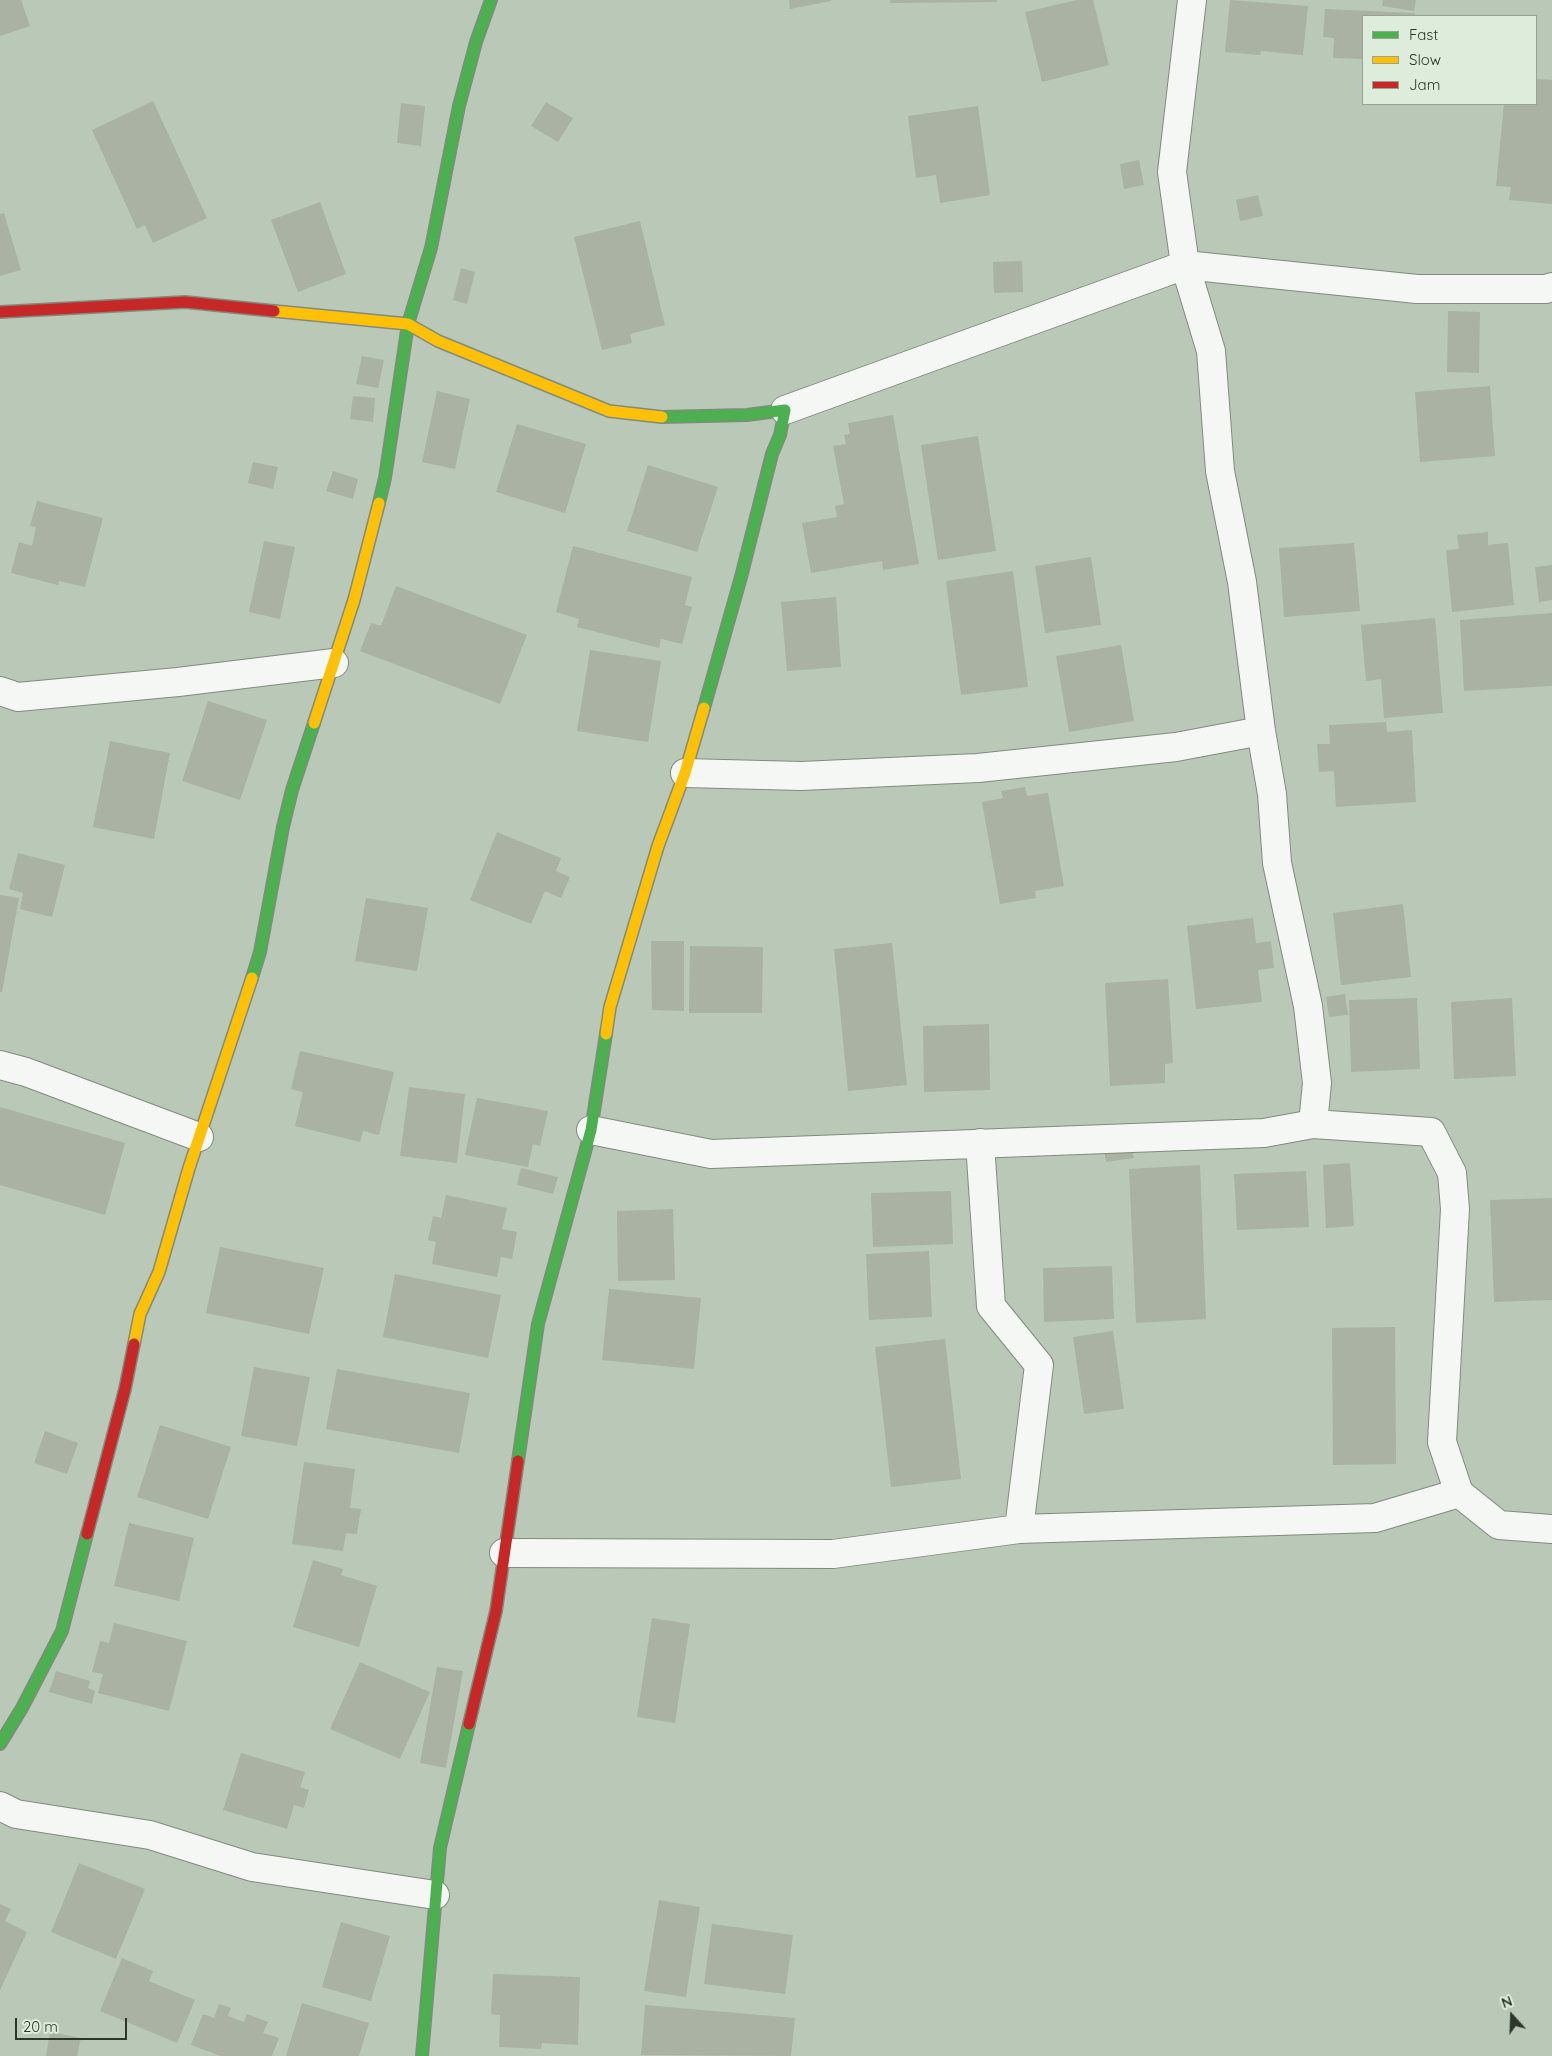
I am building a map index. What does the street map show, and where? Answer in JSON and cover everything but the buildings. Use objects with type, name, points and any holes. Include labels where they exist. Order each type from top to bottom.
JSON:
[{"type":"street","points":[[0,1744],[22,1708],[62,1631],[125,1388],[140,1314],[159,1272],[199,1137],[260,952],[283,827],[292,790],[354,600],[385,478],[408,324],[431,248],[464,88],[476,42],[490,0]]},
{"type":"street","points":[[1192,0],[1172,172],[1185,265],[1211,351],[1220,471],[1242,582],[1261,731],[1272,794],[1277,863],[1308,1006],[1316,1083],[1313,1124]]},
{"type":"street","points":[[0,312],[185,302],[408,324],[438,341],[609,411],[658,417],[747,416],[785,410],[1185,265],[1417,289],[1550,290]]},
{"type":"street","points":[[422,2056],[440,1848],[496,1611],[538,1324],[591,1130],[610,1007],[658,846],[685,773],[741,577],[772,454],[780,435],[785,410]]},
{"type":"street","points":[[0,690],[18,696],[28,696],[178,682],[334,663]]},
{"type":"street","points":[[685,773],[801,776],[978,768],[1176,747],[1261,731]]},
{"type":"street","points":[[0,1065],[26,1072],[199,1137]]},
{"type":"street","points":[[591,1130],[711,1154],[1264,1133],[1313,1124],[1431,1132],[1452,1173],[1455,1209],[1442,1442],[1459,1493],[1499,1525],[1552,1529]]},
{"type":"street","points":[[980,1143],[991,1306],[1039,1365],[1018,1529]]},
{"type":"street","points":[[504,1553],[833,1554],[1018,1529],[1375,1518],[1459,1493]]},
{"type":"street","points":[[0,1806],[16,1814],[150,1836],[252,1868],[435,1895]]},
{"type":"traffic: fast","points":[[379,503],[385,478],[408,324],[431,248],[459,106],[476,42],[491,0]]},
{"type":"traffic: fast","points":[[662,417],[747,415],[785,410],[780,435],[772,454],[741,577],[704,708]]},
{"type":"traffic: fast","points":[[252,978],[260,952],[283,827],[292,790],[314,723]]},
{"type":"traffic: fast","points":[[518,1461],[538,1324],[591,1130],[606,1034]]},
{"type":"traffic: fast","points":[[0,1744],[22,1708],[62,1631],[87,1534]]},
{"type":"traffic: fast","points":[[422,2056],[440,1848],[469,1724]]},
{"type":"traffic: slow","points":[[274,311],[408,324],[438,341],[609,411],[662,417]]},
{"type":"traffic: slow","points":[[314,723],[354,600],[379,503]]},
{"type":"traffic: slow","points":[[606,1034],[610,1007],[658,846],[685,773],[704,708]]},
{"type":"traffic: slow","points":[[134,1344],[140,1314],[159,1272],[189,1168],[252,978]]},
{"type":"traffic: jam","points":[[0,312],[185,302],[274,311]]},
{"type":"traffic: jam","points":[[87,1534],[125,1389],[134,1344]]},
{"type":"traffic: jam","points":[[469,1724],[496,1611],[518,1461]]}]
